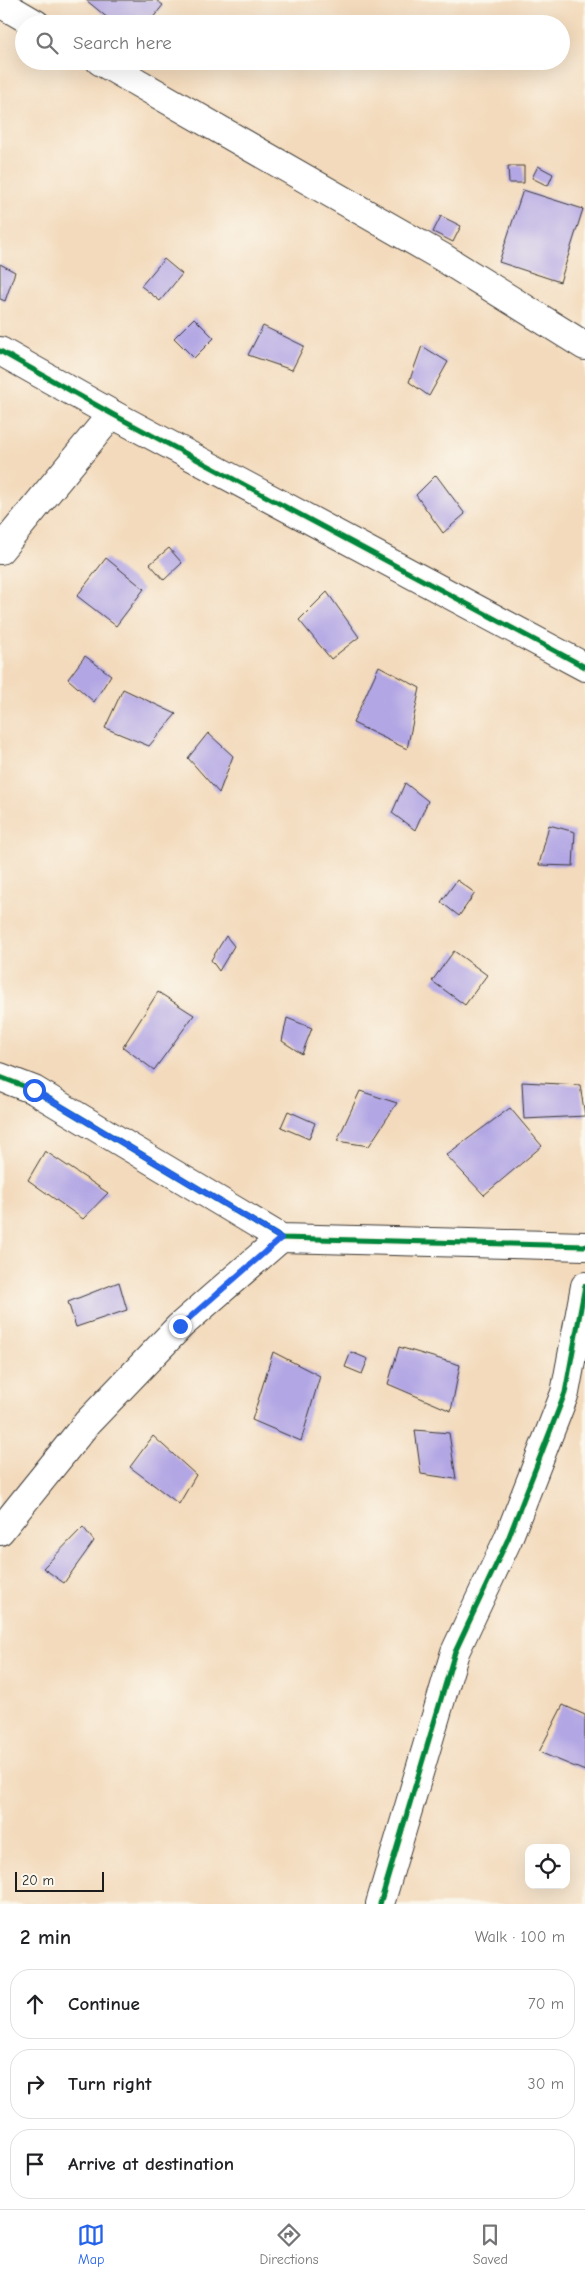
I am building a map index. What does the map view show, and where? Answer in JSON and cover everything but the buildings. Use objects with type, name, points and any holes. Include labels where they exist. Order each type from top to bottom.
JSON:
[{"type":"street","points":[[0,3],[21,15]]},
{"type":"street","points":[[116,70],[442,257],[585,346]]},
{"type":"street","points":[[0,350],[112,414],[585,666]]},
{"type":"street","points":[[0,550],[112,414]]},
{"type":"street","points":[[0,1077],[34,1090],[281,1238],[585,1246]]},
{"type":"street","points":[[0,1531],[88,1423],[180,1326],[281,1238]]},
{"type":"street","points":[[380,1904],[455,1652],[508,1539],[565,1392],[585,1286]]},
{"type":"cycle path","points":[[0,351],[112,414],[585,667]]},
{"type":"cycle path","points":[[0,1077],[34,1090],[281,1238],[585,1246]]},
{"type":"cycle path","points":[[380,1904],[455,1652],[508,1539],[565,1393],[585,1286]]},
{"type":"route","points":[[34,1090],[281,1238],[180,1326]]}]
